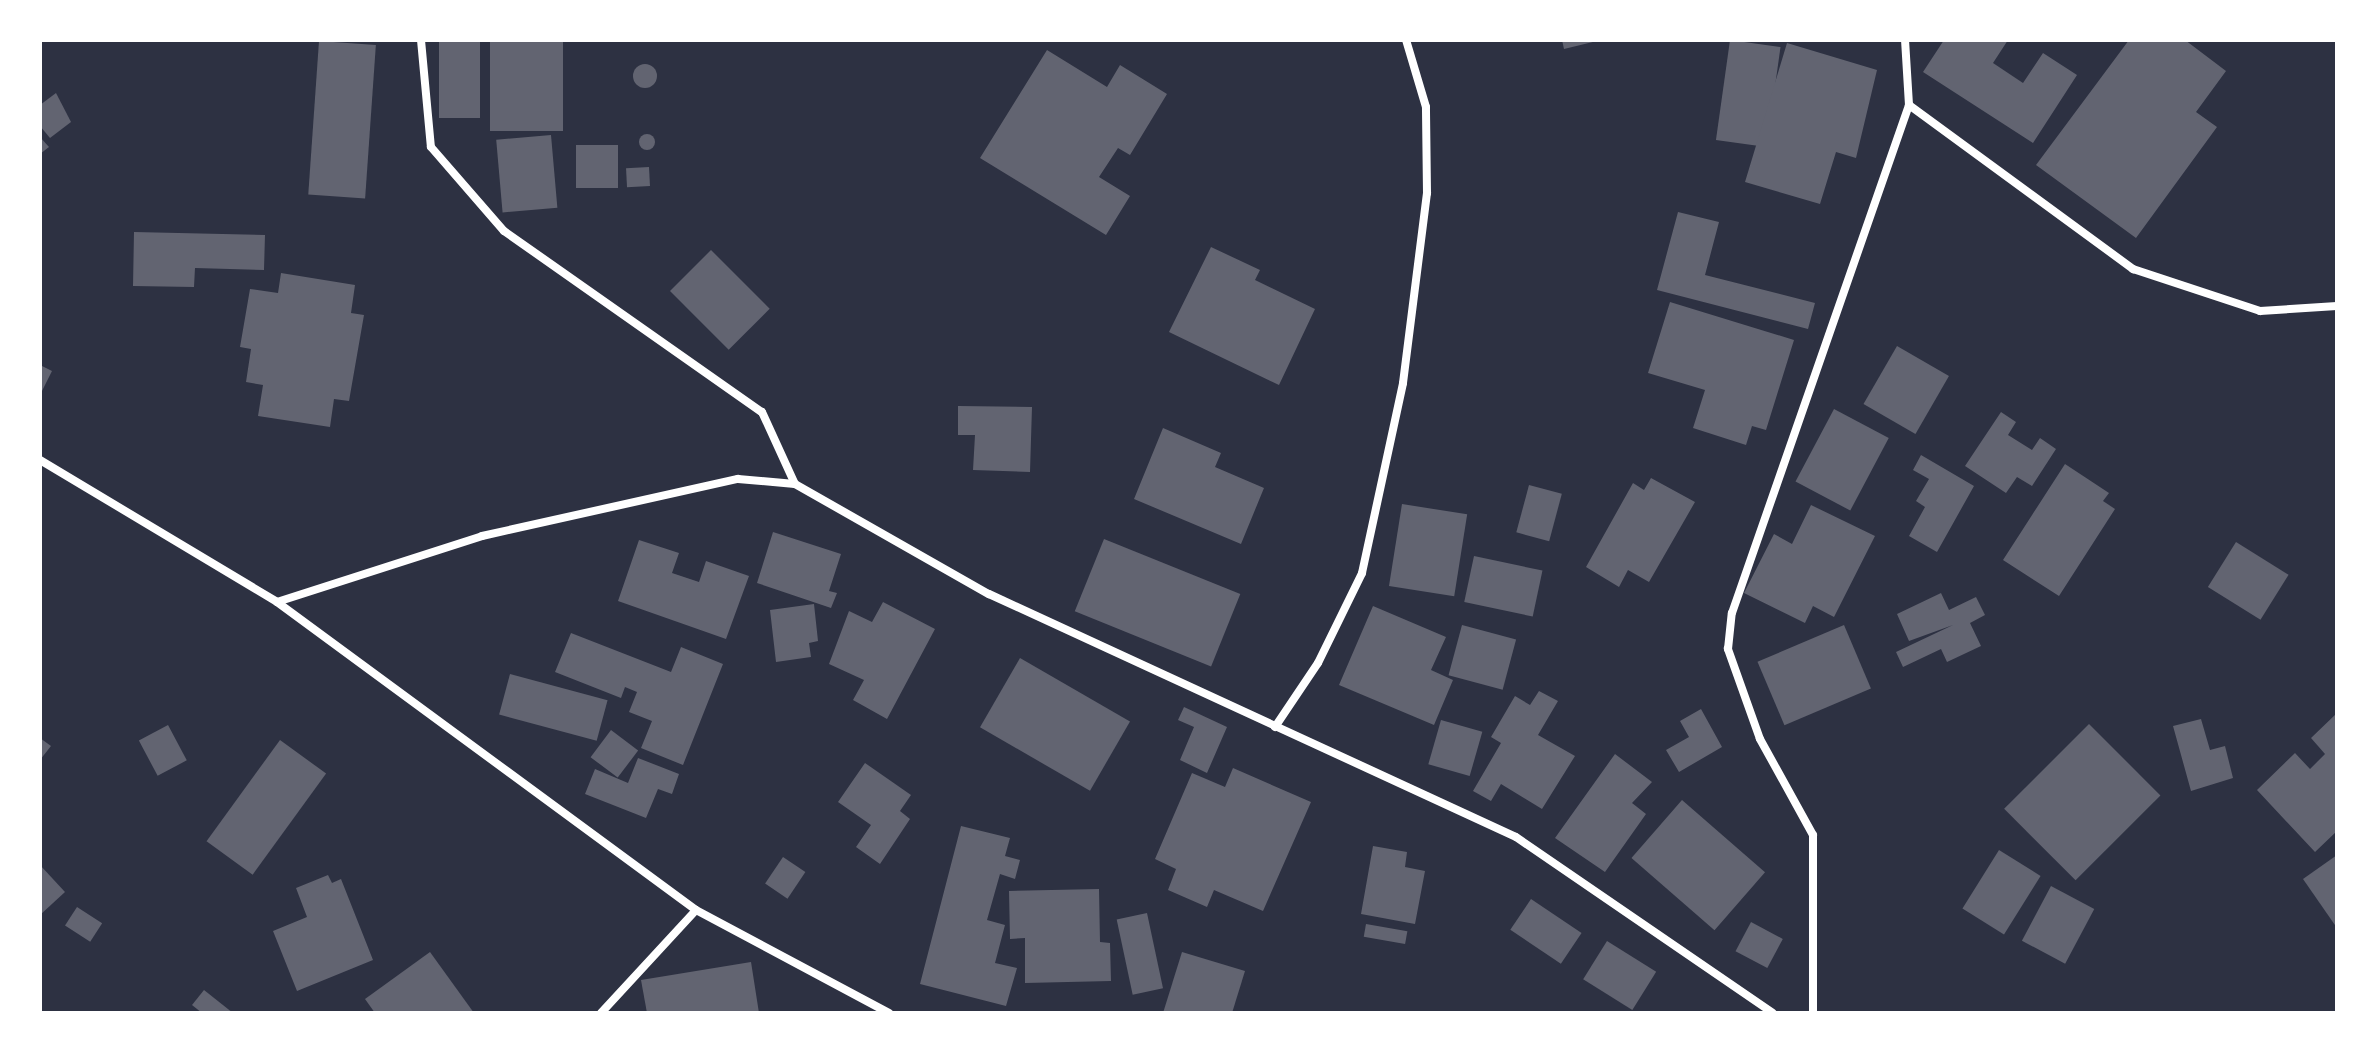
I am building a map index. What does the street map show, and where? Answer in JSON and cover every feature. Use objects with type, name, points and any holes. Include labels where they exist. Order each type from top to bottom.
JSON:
[{"type":"street","points":[[421,40],[431,147],[504,231],[762,412],[795,484]]},
{"type":"street","points":[[1275,727],[1318,663],[1362,573],[1403,383],[1427,193],[1426,107],[1406,40]]},
{"type":"street","points":[[1813,1013],[1813,835],[1760,739],[1728,649],[1732,613],[1909,105],[1910,42]]},
{"type":"street","points":[[1909,105],[2133,269],[2260,311],[2337,306]]},
{"type":"street","points":[[40,460],[277,602],[696,910],[889,1013]]},
{"type":"street","points":[[277,602],[482,536],[738,479],[795,484],[989,594],[1516,837],[1773,1013]]},
{"type":"street","points":[[601,1013],[696,910]]},
{"type":"building","points":[[439,40],[480,40],[480,118],[439,118]]},
{"type":"building","points":[[490,40],[563,40],[563,131],[490,131]]},
{"type":"building","points":[[1562,40],[1597,40],[1597,41],[1564,49]]},
{"type":"building","points":[[1730,40],[1781,47],[1766,147],[1716,140]]},
{"type":"building","points":[[1944,40],[2008,40],[1993,63],[2023,83],[2043,53],[2077,75],[2033,143],[1923,72]]},
{"type":"building","points":[[2129,40],[2185,40],[2226,71],[2196,112],[2217,127],[2136,238],[2036,165]]},
{"type":"building","points":[[319,41],[376,45],[365,199],[308,195]]},
{"type":"building","points":[[1787,43],[1877,70],[1856,158],[1836,152],[1820,204],[1745,182]]},
{"type":"building","points":[[1047,50],[1107,87],[1120,65],[1167,94],[1130,155],[1118,148],[1099,177],[1130,196],[1106,235],[980,158]]},
{"type":"building","points":[[645,64],[656,71],[657,76],[650,87],[645,88],[634,81],[633,76],[640,65]]},
{"type":"building","points":[[56,93],[71,122],[50,138],[40,126],[40,105]]},
{"type":"building","points":[[644,134],[650,134],[655,142],[653,148],[644,150],[639,145],[639,139]]},
{"type":"building","points":[[551,135],[557,208],[503,213],[496,140]]},
{"type":"building","points":[[40,137],[49,147],[40,154]]},
{"type":"building","points":[[576,145],[618,145],[618,188],[576,188]]},
{"type":"building","points":[[649,167],[650,186],[627,187],[626,168]]},
{"type":"building","points":[[1678,212],[1719,222],[1705,275],[1815,303],[1808,329],[1657,290]]},
{"type":"building","points":[[134,232],[265,235],[264,270],[195,268],[194,287],[133,286]]},
{"type":"building","points":[[1211,247],[1260,270],[1255,280],[1315,309],[1279,385],[1169,332]]},
{"type":"building","points":[[711,250],[770,309],[729,350],[670,291]]},
{"type":"building","points":[[281,273],[355,285],[351,313],[364,315],[349,401],[334,399],[330,427],[258,416],[263,385],[246,382],[251,349],[240,347],[250,289],[278,293]]},
{"type":"building","points":[[1670,302],[1794,340],[1766,430],[1752,426],[1746,445],[1693,428],[1705,390],[1648,373]]},
{"type":"building","points":[[1897,346],[1949,376],[1915,434],[1864,404]]},
{"type":"building","points":[[40,365],[52,371],[40,395]]},
{"type":"building","points":[[958,406],[1032,407],[1030,472],[973,470],[975,435],[958,435]]},
{"type":"building","points":[[1834,409],[1889,438],[1850,511],[1796,481]]},
{"type":"building","points":[[2001,412],[2016,422],[2008,435],[2032,450],[2040,438],[2056,449],[2032,486],[2017,477],[2006,493],[1965,466]]},
{"type":"building","points":[[1163,428],[1221,453],[1215,467],[1264,488],[1241,544],[1134,499]]},
{"type":"building","points":[[1921,455],[1974,486],[1937,552],[1909,536],[1925,507],[1916,501],[1929,479],[1913,470]]},
{"type":"building","points":[[2065,464],[2109,493],[2103,501],[2115,509],[2059,596],[2003,560]]},
{"type":"building","points":[[1651,478],[1695,502],[1649,582],[1628,570],[1619,587],[1586,567],[1633,483],[1644,490]]},
{"type":"building","points":[[1529,485],[1562,494],[1549,541],[1516,532]]},
{"type":"building","points":[[1402,504],[1467,514],[1454,596],[1389,586]]},
{"type":"building","points":[[1811,505],[1875,536],[1834,617],[1813,606],[1805,623],[1744,593],[1774,534],[1792,544]]},
{"type":"building","points":[[773,532],[841,554],[829,591],[837,593],[831,608],[757,583]]},
{"type":"building","points":[[1104,539],[1240,594],[1211,666],[1075,611]]},
{"type":"building","points":[[639,540],[679,553],[672,573],[699,582],[706,561],[749,576],[726,639],[618,601]]},
{"type":"building","points":[[2236,542],[2289,575],[2260,620],[2208,587]]},
{"type":"building","points":[[1474,556],[1542,571],[1533,617],[1464,602]]},
{"type":"building","points":[[1941,593],[1949,610],[1976,597],[1985,615],[1970,623],[1981,646],[1947,662],[1941,649],[1903,667],[1896,652],[1953,625],[1909,641],[1897,614]]},
{"type":"building","points":[[883,602],[935,629],[887,719],[853,700],[864,680],[829,664],[849,611],[872,622]]},
{"type":"building","points":[[814,604],[818,641],[809,643],[811,657],[776,662],[770,610]]},
{"type":"building","points":[[1373,606],[1446,637],[1431,670],[1453,680],[1434,725],[1339,685]]},
{"type":"building","points":[[1462,625],[1516,639],[1503,690],[1449,675]]},
{"type":"building","points":[[1844,625],[1871,689],[1784,725],[1757,662]]},
{"type":"building","points":[[571,633],[671,672],[681,647],[723,664],[683,765],[641,748],[652,721],[629,712],[637,692],[625,687],[621,698],[555,672]]},
{"type":"building","points":[[1020,658],[1130,722],[1090,791],[980,727]]},
{"type":"building","points":[[510,674],[608,700],[597,741],[499,715]]},
{"type":"building","points":[[1539,691],[1558,701],[1538,735],[1575,756],[1542,809],[1501,784],[1491,801],[1473,791],[1501,743],[1491,737],[1515,696],[1530,705]]},
{"type":"building","points":[[1184,707],[1227,727],[1207,773],[1180,760],[1194,727],[1178,720]]},
{"type":"building","points":[[1701,709],[1722,747],[1679,772],[1666,750],[1689,737],[1680,721]]},
{"type":"building","points":[[2337,713],[2337,831],[2315,852],[2257,790],[2295,753],[2310,769],[2325,754],[2311,738]]},
{"type":"building","points":[[2201,719],[2210,750],[2225,746],[2233,778],[2191,791],[2173,726]]},
{"type":"building","points":[[1441,720],[1482,732],[1470,776],[1428,764]]},
{"type":"building","points":[[2089,724],[2160,795],[2076,880],[2004,809]]},
{"type":"building","points":[[168,725],[187,760],[158,776],[139,740]]},
{"type":"building","points":[[611,730],[638,750],[618,778],[591,757]]},
{"type":"building","points":[[40,738],[51,746],[40,760]]},
{"type":"building","points":[[280,740],[326,774],[253,875],[207,841]]},
{"type":"building","points":[[1615,754],[1652,782],[1632,803],[1646,814],[1605,872],[1555,838]]},
{"type":"building","points":[[638,758],[679,774],[672,794],[658,789],[646,818],[585,794],[595,769],[628,783]]},
{"type":"building","points":[[865,763],[911,795],[900,811],[910,819],[880,864],[856,847],[871,825],[838,802]]},
{"type":"building","points":[[1233,768],[1311,802],[1263,911],[1214,890],[1207,907],[1168,890],[1176,869],[1155,859],[1192,773],[1225,787]]},
{"type":"building","points":[[1682,800],[1765,872],[1715,930],[1631,858]]},
{"type":"building","points":[[961,826],[1010,838],[1005,856],[1020,860],[1015,879],[1000,874],[987,920],[1005,925],[995,963],[1017,968],[1006,1006],[920,984]]},
{"type":"building","points":[[1373,846],[1407,852],[1405,867],[1425,871],[1415,924],[1361,914]]},
{"type":"building","points":[[1999,850],[2041,876],[2004,934],[1962,909]]},
{"type":"building","points":[[2337,855],[2337,928],[2303,879]]},
{"type":"building","points":[[783,857],[805,872],[787,899],[765,884]]},
{"type":"building","points":[[40,865],[65,892],[40,915]]},
{"type":"building","points":[[328,875],[332,883],[341,879],[373,960],[297,991],[273,931],[307,917],[296,888]]},
{"type":"building","points":[[2051,886],[2094,909],[2065,964],[2022,941]]},
{"type":"building","points":[[1099,889],[1100,942],[1110,943],[1111,981],[1025,983],[1025,938],[1010,939],[1009,891]]},
{"type":"building","points":[[1531,899],[1582,933],[1561,964],[1510,930]]},
{"type":"building","points":[[77,907],[102,923],[90,942],[65,925]]},
{"type":"building","points":[[1147,913],[1163,988],[1133,995],[1117,919]]},
{"type":"building","points":[[1751,922],[1783,939],[1767,968],[1736,951]]},
{"type":"building","points":[[1366,924],[1407,931],[1405,944],[1364,937]]},
{"type":"building","points":[[1607,941],[1656,972],[1632,1010],[1583,979]]},
{"type":"building","points":[[430,952],[474,1013],[375,1013],[365,999]]},
{"type":"building","points":[[1182,952],[1245,971],[1232,1013],[1163,1013]]},
{"type":"building","points":[[751,962],[759,1013],[647,1013],[641,980]]},
{"type":"building","points":[[204,990],[233,1013],[202,1013],[192,1005]]}]
